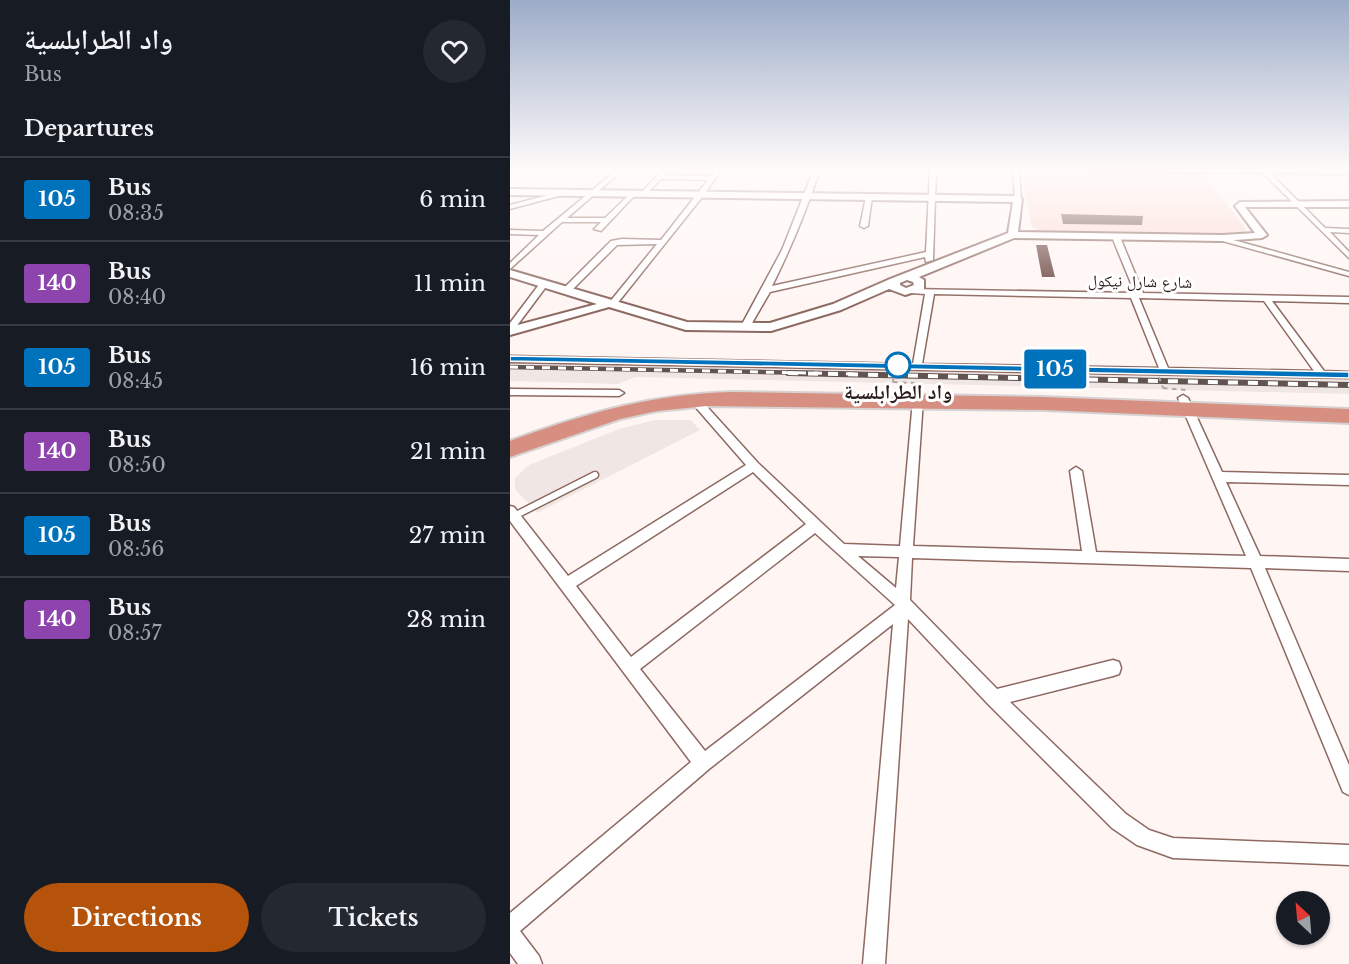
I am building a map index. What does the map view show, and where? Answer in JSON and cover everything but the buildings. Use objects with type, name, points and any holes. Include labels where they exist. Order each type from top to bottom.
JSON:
[{"type":"highway","points":[[510,438],[596,408],[666,394],[751,389],[1185,398],[1349,405]]},
{"type":"highway","points":[[510,448],[627,411],[657,404],[696,400],[916,391]]},
{"type":"highway","points":[[1185,398],[1349,416]]},
{"type":"highway","points":[[510,460],[530,444],[545,436]]},
{"type":"street","points":[[510,267],[545,232],[567,214]]},
{"type":"street","points":[[598,229],[613,214]]},
{"type":"street","points":[[510,330],[613,303],[685,214]]},
{"type":"street","points":[[745,328],[767,290],[801,214]]},
{"type":"street","points":[[864,225],[866,214]]},
{"type":"street","points":[[917,366],[919,285],[929,267],[932,214]]},
{"type":"street","points":[[1013,235],[1016,214]]},
{"type":"street","points":[[1246,214],[1280,255]]},
{"type":"street","points":[[1308,214],[1349,256]]},
{"type":"street","points":[[560,220],[607,220]]},
{"type":"street","points":[[1324,230],[1349,231]]},
{"type":"street","points":[[510,232],[545,232]]},
{"type":"street","points":[[929,267],[1013,235],[1222,238],[1262,235]]},
{"type":"street","points":[[1116,237],[1162,374]]},
{"type":"street","points":[[1222,238],[1349,274]]},
{"type":"street","points":[[567,290],[614,243],[622,241],[661,242]]},
{"type":"street","points":[[767,290],[929,254]]},
{"type":"street","points":[[510,273],[686,326],[745,328],[771,327],[788,323],[871,292],[896,287],[900,278],[919,285]]},
{"type":"street","points":[[510,330],[544,284]]},
{"type":"street","name":"شارع شارل نيكول","points":[[919,285],[1137,296],[1349,300]]},
{"type":"street","points":[[1266,298],[1321,374]]},
{"type":"street","points":[[510,359],[917,366],[1162,374],[1349,375]]},
{"type":"street","points":[[874,964],[916,391]]},
{"type":"street","points":[[510,392],[619,393]]},
{"type":"street","points":[[1185,398],[1349,786]]},
{"type":"street","points":[[696,400],[754,466],[901,605],[1119,821],[1144,838],[1173,848],[1349,855]]},
{"type":"street","points":[[565,585],[754,466]]},
{"type":"street","points":[[1076,471],[1090,558]]},
{"type":"street","points":[[1220,477],[1349,480]]},
{"type":"street","points":[[512,514],[703,763]]},
{"type":"street","points":[[630,667],[815,525]]},
{"type":"street","points":[[841,550],[1349,566]]},
{"type":"street","points":[[510,926],[703,763],[901,605]]},
{"type":"street","points":[[994,698],[1113,668]]},
{"type":"street","points":[[510,935],[531,964]]},
{"type":"lane","points":[[512,514],[595,475]]},
{"type":"path","points":[[894,371],[892,382],[916,391]]},
{"type":"path","points":[[1162,374],[1163,388],[1185,398]]},
{"type":"shaded area","points":[[1029,214],[1235,214],[1247,230],[1238,235],[1045,233],[1032,227]]},
{"type":"shaded area","points":[[510,361],[1349,379],[1349,394],[635,377],[618,384],[510,381]]},
{"type":"shaded area","points":[[655,420],[691,420],[700,430],[537,513],[515,489],[515,478],[529,465],[619,429]]},
{"type":"railway","points":[[510,367],[858,374]]},
{"type":"railway","points":[[788,373],[1349,385]]},
{"type":"bus line","name":"105","points":[[510,359],[1349,375]]},
{"type":"place","name":"واد الطرابلسية","points":[[898,365]]}]
